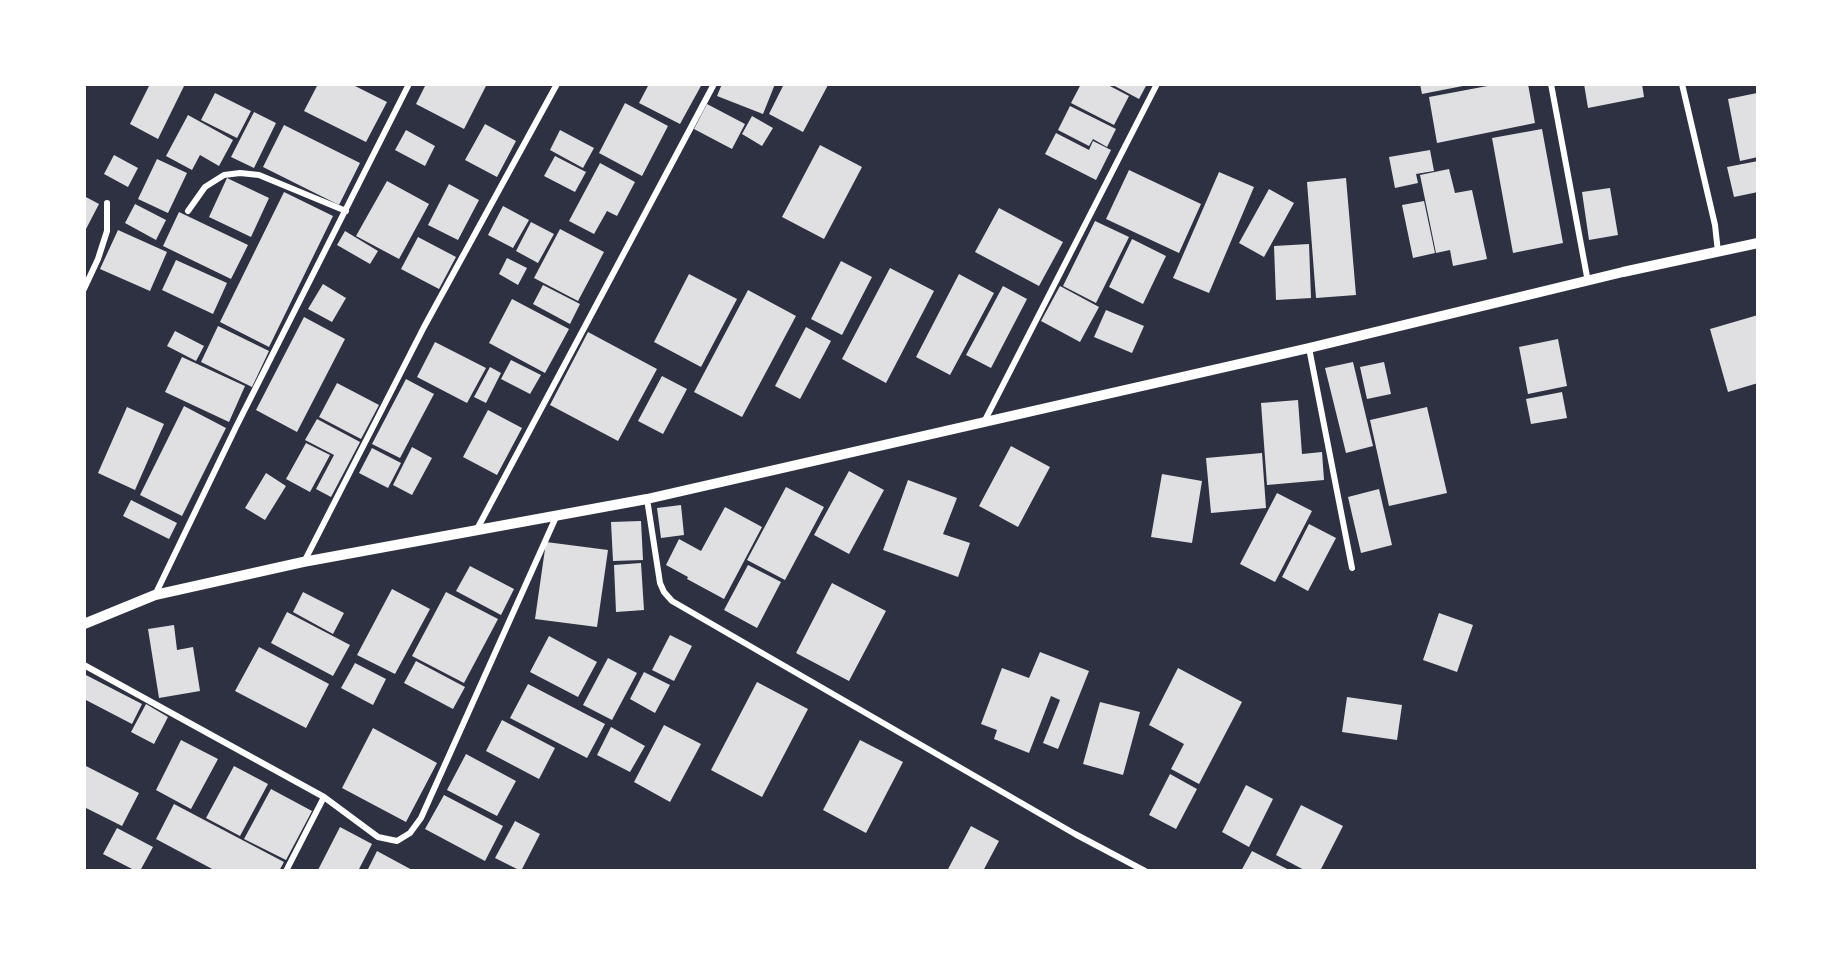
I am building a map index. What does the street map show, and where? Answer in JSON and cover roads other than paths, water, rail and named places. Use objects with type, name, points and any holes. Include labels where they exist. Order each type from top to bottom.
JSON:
[{"type":"street","points":[[155,595],[237,425],[409,84]]},
{"type":"street","points":[[303,562],[424,327],[557,84]]},
{"type":"street","points":[[476,531],[714,84]]},
{"type":"street","points":[[984,422],[1156,84]]},
{"type":"street","points":[[1551,84],[1588,282]]},
{"type":"street","points":[[1682,84],[1718,252]]},
{"type":"street","points":[[188,211],[205,187],[224,175],[240,173],[259,175],[346,211]]},
{"type":"street","points":[[84,289],[98,259],[107,231],[107,203]]},
{"type":"street","points":[[84,624],[155,595],[303,562],[647,499],[1758,243]]},
{"type":"street","points":[[1309,348],[1352,568]]},
{"type":"street","points":[[647,499],[660,583],[672,601],[1075,834],[1145,871]]},
{"type":"street","points":[[84,665],[324,797],[378,837],[397,841],[410,833],[421,818],[556,517]]},
{"type":"street","points":[[286,871],[324,797]]}]
